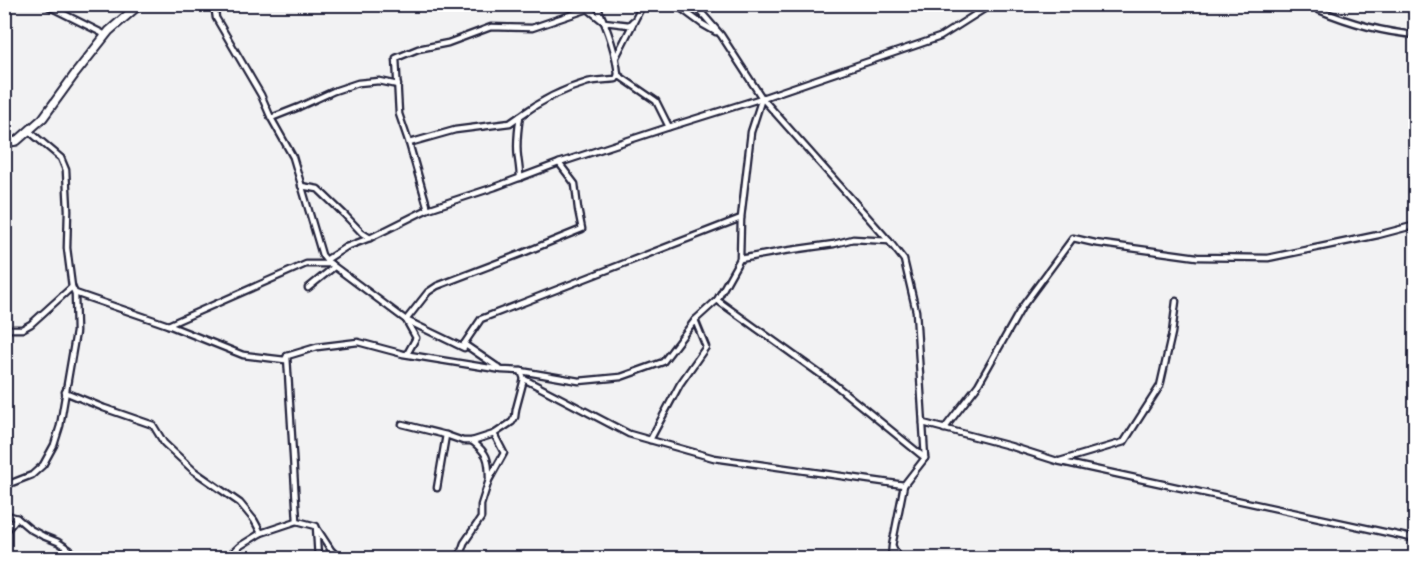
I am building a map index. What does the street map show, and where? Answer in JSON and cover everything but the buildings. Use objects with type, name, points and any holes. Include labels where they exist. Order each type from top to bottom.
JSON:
[{"type":"street","points":[[44,4],[102,33],[104,37]]},
{"type":"street","points":[[4,143],[17,141],[43,118],[109,31],[140,4]]},
{"type":"street","points":[[214,4],[216,18],[261,95],[293,157],[322,255],[330,264],[406,320],[464,348],[464,344],[481,319],[741,218]]},
{"type":"street","points":[[409,142],[455,130],[510,123],[536,104],[560,93],[589,82],[616,80],[618,75],[616,57],[596,4]]},
{"type":"street","points":[[616,57],[643,4]]},
{"type":"street","points":[[675,4],[721,35]]},
{"type":"street","points":[[694,4],[721,35],[762,98],[904,260],[916,311],[925,458],[904,485],[891,558]]},
{"type":"street","points":[[308,288],[346,247],[428,209],[940,37],[992,4]]},
{"type":"street","points":[[1319,4],[1319,10],[1340,18],[1390,33],[1416,35]]},
{"type":"street","points":[[428,209],[399,114],[396,58],[418,49],[448,43],[491,27],[532,28],[587,7],[604,22],[628,25],[637,17]]},
{"type":"street","points":[[618,75],[656,101],[669,127]]},
{"type":"street","points":[[271,118],[358,83],[379,81],[398,85]]},
{"type":"street","points":[[74,290],[243,355],[266,359],[285,360],[287,356],[317,347],[358,342],[406,354],[579,381],[621,377],[663,362],[695,320],[717,300],[740,260],[741,218],[751,132],[762,98]]},
{"type":"street","points":[[520,116],[518,138],[520,178]]},
{"type":"street","points":[[4,484],[32,476],[43,465],[54,445],[60,426],[76,332],[74,290],[67,248],[66,170],[61,158],[30,131]]},
{"type":"street","points":[[406,320],[428,292],[437,286],[582,229],[575,184],[559,164]]},
{"type":"street","points":[[301,186],[318,189],[362,233],[370,237]]},
{"type":"street","points":[[944,429],[978,385],[1022,307],[1073,238],[1197,257],[1268,258],[1416,225]]},
{"type":"street","points":[[740,260],[853,239],[889,241]]},
{"type":"street","points":[[168,325],[306,264],[330,264]]},
{"type":"street","points":[[4,329],[22,329],[31,324],[74,290]]},
{"type":"street","points":[[717,300],[834,384],[925,458]]},
{"type":"street","points":[[1057,461],[1124,442],[1160,386],[1172,333],[1176,301]]},
{"type":"street","points":[[406,320],[416,339],[406,354]]},
{"type":"street","points":[[650,440],[681,384],[706,348],[695,320]]},
{"type":"street","points":[[464,344],[502,370]]},
{"type":"street","points":[[287,356],[297,521]]},
{"type":"street","points":[[402,424],[463,441],[472,441],[494,434],[512,422],[515,417],[524,379],[522,371]]},
{"type":"street","points":[[524,379],[629,434],[714,458],[904,485]]},
{"type":"street","points":[[65,392],[153,425],[164,442],[194,471],[240,503],[261,533]]},
{"type":"street","points":[[923,423],[1057,461],[1416,539]]},
{"type":"street","points":[[459,558],[464,543],[481,518],[481,504],[489,480],[504,453],[494,434]]},
{"type":"street","points":[[437,488],[446,435]]},
{"type":"street","points":[[472,441],[487,455],[489,480]]},
{"type":"street","points":[[4,514],[17,518],[30,529],[58,542],[79,558]]},
{"type":"street","points":[[4,533],[17,518]]},
{"type":"street","points":[[227,558],[240,546],[261,533],[297,521],[316,526],[331,550],[339,558]]},
{"type":"street","points":[[316,526],[318,558]]},
{"type":"street","points":[[892,546],[898,558]]}]
